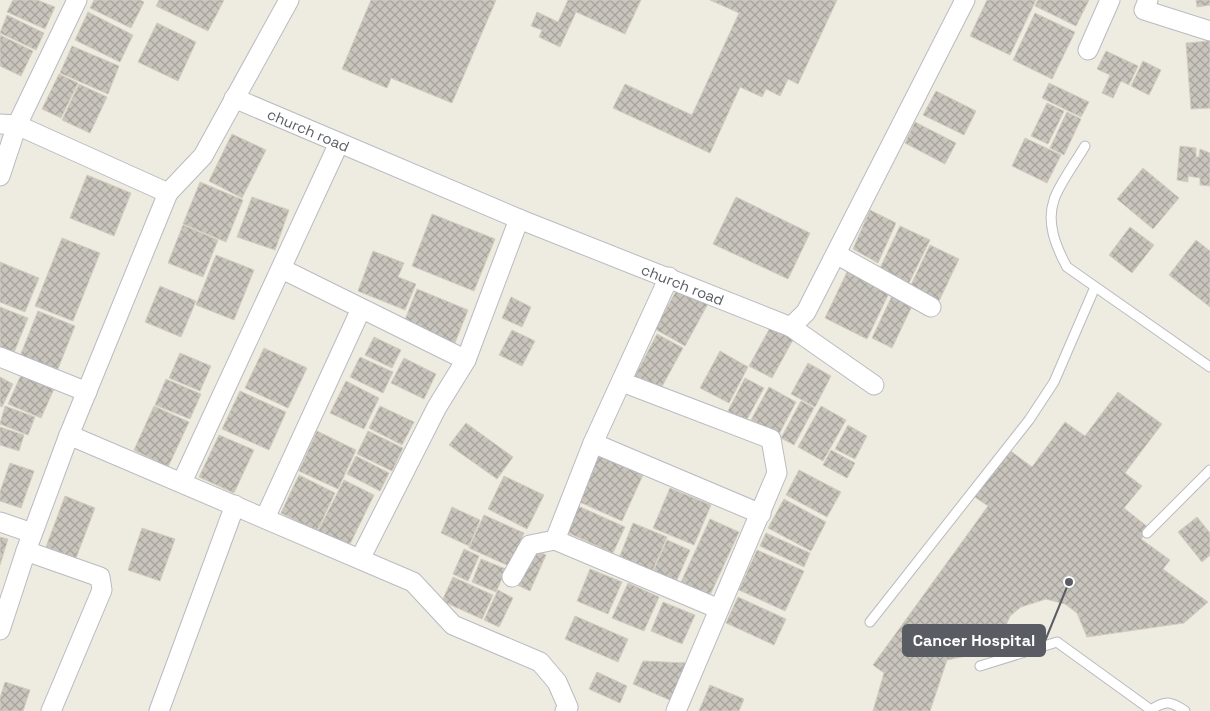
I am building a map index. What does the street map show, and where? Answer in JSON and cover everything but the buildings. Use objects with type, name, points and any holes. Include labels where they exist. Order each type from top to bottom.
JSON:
[{"type":"street","points":[[0,176],[8,125],[77,0]]},
{"type":"street","points":[[0,630],[7,587],[26,551],[69,435],[168,193],[203,156],[289,0]]},
{"type":"street","points":[[791,327],[806,312],[965,0]]},
{"type":"street","points":[[1088,50],[1110,0]]},
{"type":"street","points":[[1148,0],[1144,10],[1210,31]]},
{"type":"street","name":"church road","points":[[234,98],[520,219],[791,327],[874,385]]},
{"type":"street","points":[[8,125],[168,193]]},
{"type":"street","points":[[182,482],[339,143]]},
{"type":"street","points":[[360,559],[437,407],[466,360],[520,219]]},
{"type":"street","points":[[836,254],[931,307]]},
{"type":"street","points":[[282,269],[466,360]]},
{"type":"street","points":[[555,540],[593,443],[669,278]]},
{"type":"street","points":[[265,518],[361,309]]},
{"type":"street","points":[[0,357],[87,392]]},
{"type":"street","points":[[622,382],[771,439],[778,473],[676,711]]},
{"type":"street","points":[[69,435],[413,582],[453,625],[540,662],[557,682],[568,707],[565,711]]},
{"type":"street","points":[[593,443],[761,514]]},
{"type":"street","points":[[159,711],[235,505]]},
{"type":"street","points":[[0,522],[32,533]]},
{"type":"street","points":[[512,577],[530,545],[555,540],[719,609]]},
{"type":"street","points":[[26,551],[100,577],[102,590],[51,711]]},
{"type":"lane","points":[[1085,146],[1054,200],[1052,227],[1054,245],[1067,267],[1210,367]]},
{"type":"lane","points":[[870,622],[1029,420],[1054,382],[1095,287]]},
{"type":"lane","points":[[1147,533],[1210,470]]},
{"type":"lane","points":[[980,666],[1057,642],[1150,710],[1162,702],[1176,704],[1185,711]]},
{"type":"place","name":"Cancer Hospital","points":[[1069,582]]}]
